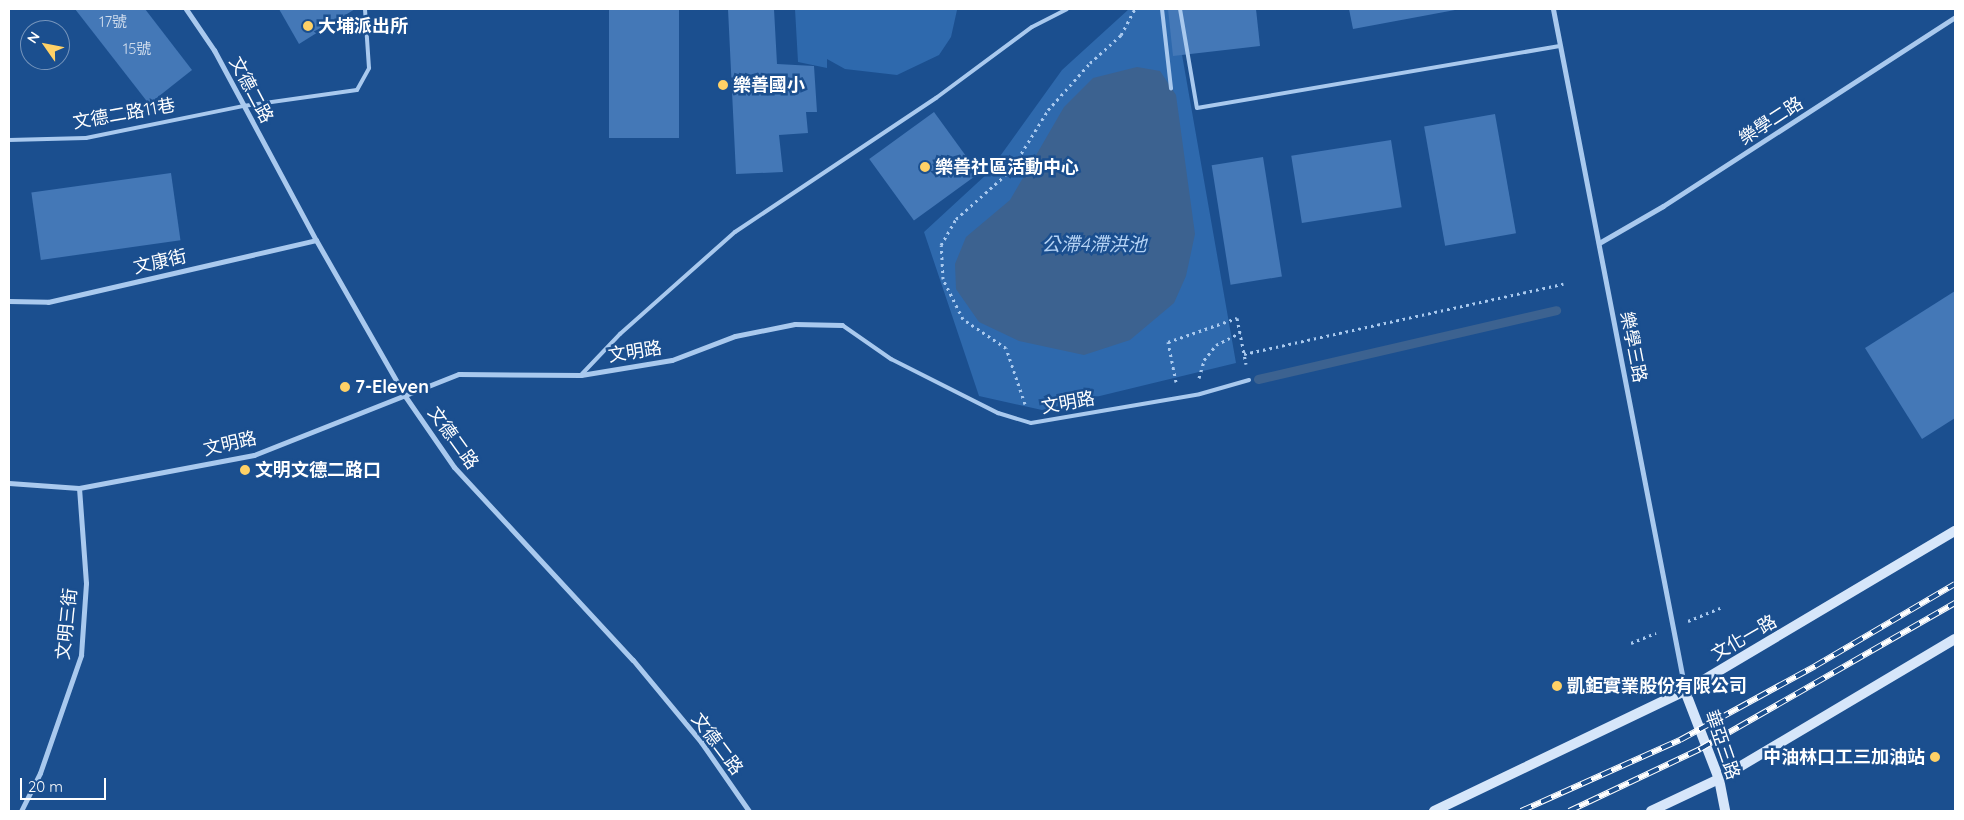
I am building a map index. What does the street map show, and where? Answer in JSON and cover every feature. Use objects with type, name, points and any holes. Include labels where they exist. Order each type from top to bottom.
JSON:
[{"type":"street","name":"文德二路","points":[[186,9],[214,50],[316,240],[405,396],[454,466],[633,660],[701,742],[749,811]]},
{"type":"street","name":"樂學三路","points":[[1553,9],[1686,691]]},
{"type":"street","name":"樂學二路","points":[[1599,243],[1663,206],[1955,18]]},
{"type":"street","name":"文康街","points":[[9,301],[48,302],[316,240]]},
{"type":"street","name":"文明路","points":[[9,483],[79,488],[254,455],[459,374],[581,375],[672,360],[735,336],[795,324],[842,325]]},
{"type":"street","name":"文明三街","points":[[21,811],[40,772],[81,656],[86,584],[79,488]]},
{"type":"street","name":"文化一路","points":[[1434,811],[1686,691],[1955,531]]},
{"type":"street","points":[[1651,811],[1719,779],[1955,639]]},
{"type":"street","name":"華亞三路","points":[[1686,691],[1719,779],[1725,811]]},
{"type":"lane","name":"文德二路11巷","points":[[9,140],[86,138],[243,106],[357,90],[369,68],[365,9]]},
{"type":"lane","points":[[581,375],[620,334],[736,232],[936,98],[1032,27],[1067,9]]},
{"type":"lane","points":[[1162,9],[1171,88]]},
{"type":"lane","points":[[1180,9],[1197,108],[1560,46]]},
{"type":"lane","name":"文明路","points":[[842,325],[891,359],[998,412],[1031,423],[1200,394],[1249,380]]},
{"type":"path","points":[[1031,423],[1006,348],[962,319],[943,280],[941,245],[956,219],[1011,170],[1048,110],[1090,63],[1121,35],[1135,9]]},
{"type":"path","points":[[1244,354],[1562,284]]},
{"type":"path","points":[[1178,397],[1168,342],[1237,318],[1249,380]]},
{"type":"path","points":[[1200,394],[1199,378],[1204,360],[1216,345],[1240,333]]},
{"type":"shaded area","points":[[795,9],[957,10],[951,37],[939,55],[897,75],[845,69],[827,59],[827,68],[798,62]]},
{"type":"shaded area","points":[[1129,9],[1174,9],[1236,363],[1042,410],[979,396],[924,232],[988,173],[1062,70]]},
{"type":"water","name":"公滯4滯洪池","points":[[1137,67],[1160,71],[1176,95],[1195,234],[1186,276],[1174,303],[1130,340],[1084,355],[1019,341],[979,322],[956,289],[955,264],[966,237],[1010,200],[1064,107],[1093,78]]},
{"type":"building","points":[[75,9],[145,9],[192,70],[149,104]]},
{"type":"building","name":"大埔派出所","points":[[279,9],[355,9],[299,44]]},
{"type":"building","points":[[609,9],[679,9],[679,138],[609,138]]},
{"type":"building","points":[[728,9],[774,9],[777,64],[814,66],[817,112],[806,112],[808,133],[779,135],[783,172],[736,174]]},
{"type":"building","points":[[1168,9],[1256,9],[1260,46],[1173,56]]},
{"type":"building","points":[[1349,9],[1455,9],[1455,10],[1353,29]]},
{"type":"building","name":"樂善社區活動中心","points":[[934,112],[979,173],[914,221],[869,159]]},
{"type":"building","points":[[1495,114],[1516,233],[1445,246],[1424,127]]},
{"type":"building","points":[[1391,140],[1402,207],[1302,223],[1291,156]]},
{"type":"building","points":[[1263,157],[1282,277],[1231,285],[1212,165]]},
{"type":"building","points":[[171,173],[180,240],[41,260],[31,193]]},
{"type":"building","points":[[1955,291],[1955,418],[1922,439],[1865,348]]},
{"type":"waterway","points":[[1258,379],[1556,310]]},
{"type":"railway","points":[[1521,811],[1680,740],[1815,666],[1955,584]]},
{"type":"railway","points":[[1569,811],[1700,749],[1955,603]]},
{"type":"place","name":"大埔派出所","points":[[308,26]]},
{"type":"place","name":"樂善國小","points":[[723,85]]},
{"type":"place","name":"樂善社區活動中心","points":[[925,167]]},
{"type":"place","name":"7-Eleven","points":[[345,387]]},
{"type":"place","name":"文明文德二路口","points":[[245,470]]},
{"type":"place","name":"凱鉅實業股份有限公司","points":[[1557,686]]},
{"type":"place","name":"中油林口工三加油站","points":[[1935,757]]}]
